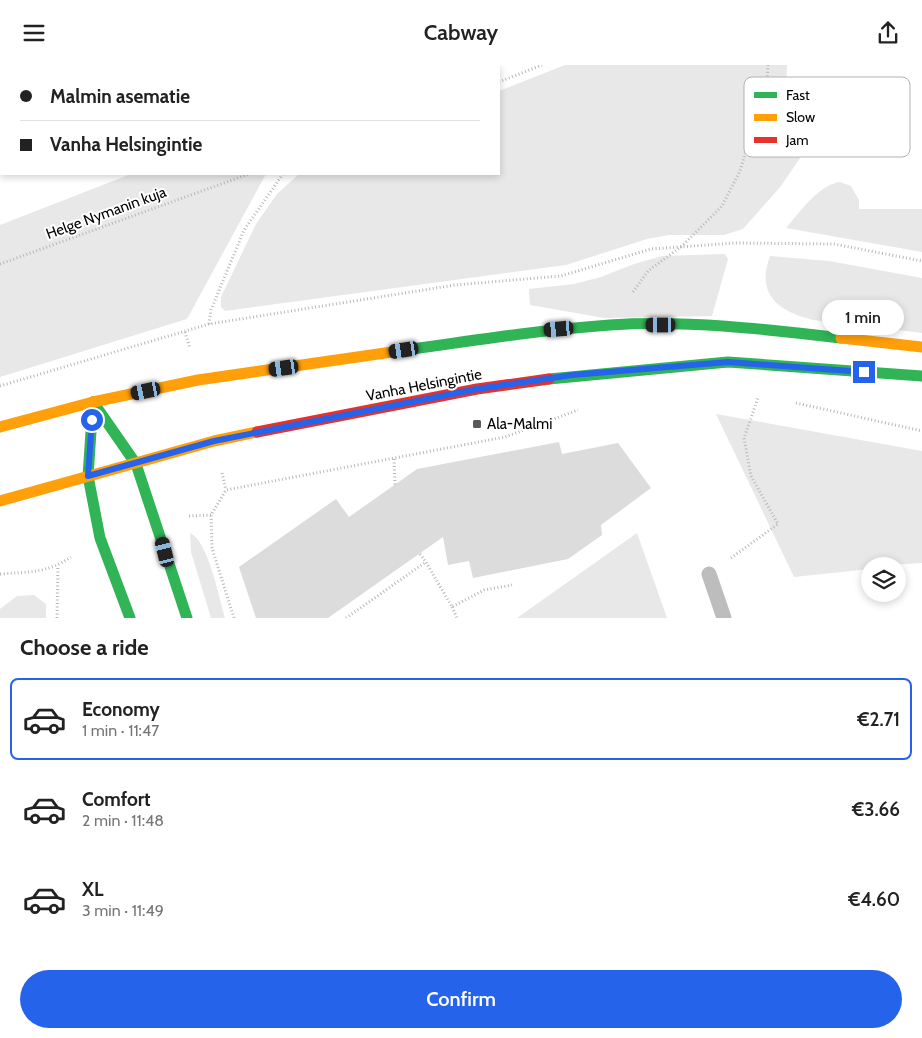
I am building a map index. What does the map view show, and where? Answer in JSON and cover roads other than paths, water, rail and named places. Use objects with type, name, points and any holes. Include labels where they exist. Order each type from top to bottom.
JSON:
[{"type":"main road","points":[[0,427],[93,402],[198,380],[479,338],[612,325],[737,326],[922,347]]},
{"type":"main road","name":"Vanha Helsingintie","points":[[0,501],[224,439],[477,389],[572,375],[728,362],[922,376]]},
{"type":"main road","points":[[93,402],[136,464],[187,618]]},
{"type":"main road","points":[[93,402],[88,476],[100,538],[130,618]]},
{"type":"lane","points":[[709,574],[724,618]]},
{"type":"place","name":"Ala-Malmi","points":[[477,424]]}]
